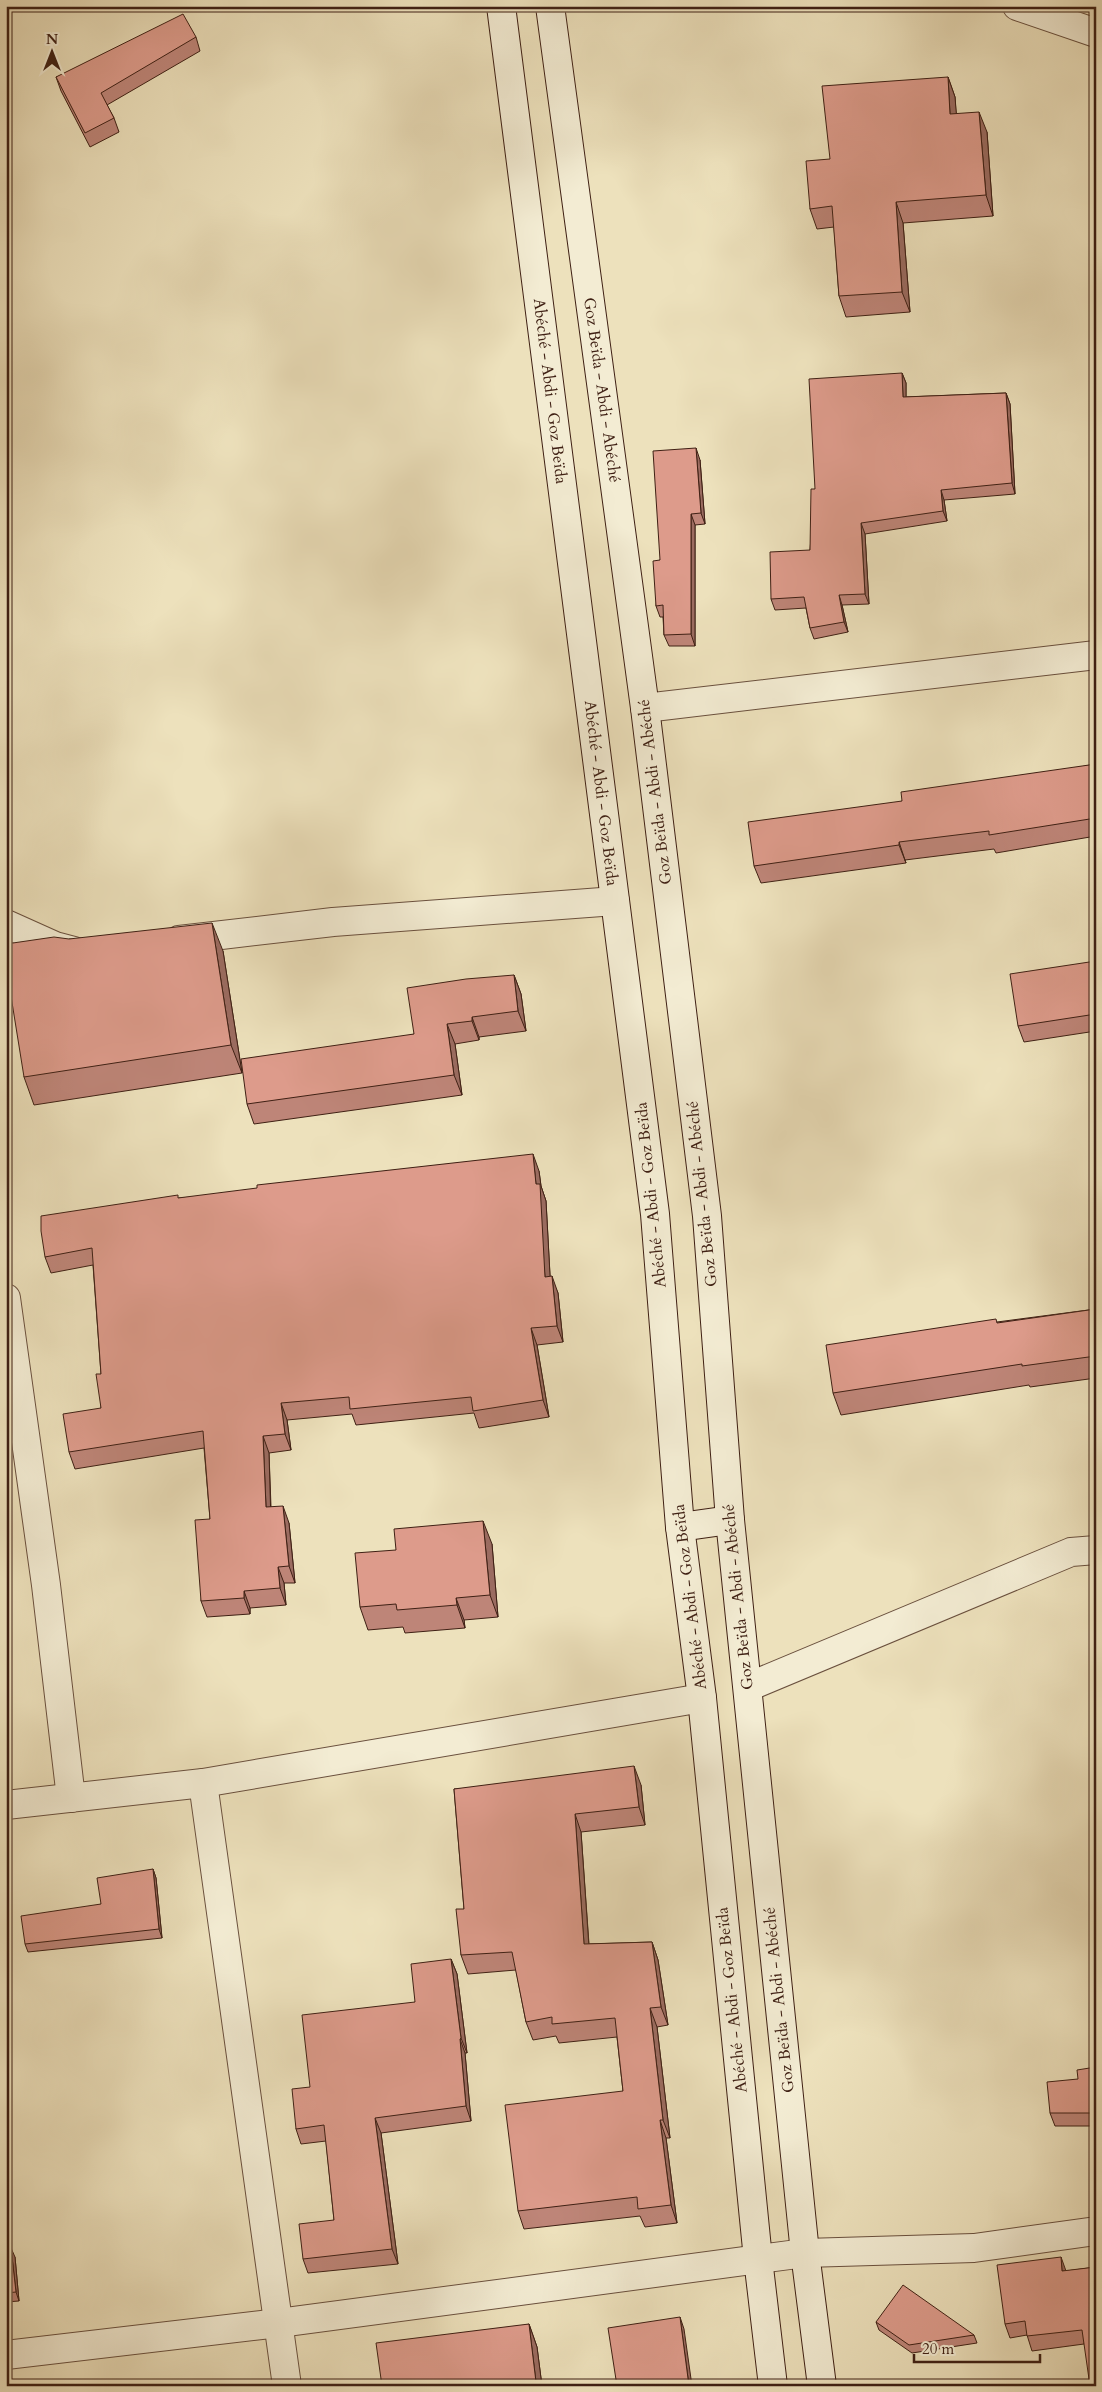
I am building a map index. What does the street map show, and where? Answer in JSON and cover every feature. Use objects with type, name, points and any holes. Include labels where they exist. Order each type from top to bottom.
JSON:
[{"type":"main road","name":"Abéché - Abdi - Goz Beïda","points":[[501,6],[655,1214],[680,1527],[702,1698],[758,2259],[773,2386]]},
{"type":"main road","name":"Goz Beïda - Abdi - Abéché","points":[[550,6],[646,708],[707,1216],[730,1520],[805,2253],[822,2386]]},
{"type":"main road","points":[[1017,6],[1096,33]]},
{"type":"main road","points":[[646,708],[1096,656]]},
{"type":"main road","points":[[150,943],[334,922],[615,901]]},
{"type":"main road","points":[[6,924],[55,946],[77,952],[95,950]]},
{"type":"main road","points":[[6,1298],[8,1330],[46,1585],[70,1798]]},
{"type":"main road","points":[[680,1527],[730,1520]]},
{"type":"main road","points":[[748,1687],[1071,1552],[1096,1550]]},
{"type":"main road","points":[[6,1804],[203,1783],[702,1698]]},
{"type":"main road","points":[[203,1783],[287,2386]]},
{"type":"main road","points":[[6,2355],[279,2323],[805,2253],[974,2248],[1096,2231]]},
{"type":"building","points":[[183,14],[196,37],[101,93],[114,118],[85,133],[56,77]]},
{"type":"building","points":[[948,77],[950,114],[979,112],[986,195],[896,202],[902,292],[839,296],[832,206],[810,209],[806,161],[830,159],[822,86]]},
{"type":"building","points":[[902,373],[903,397],[1006,393],[1012,483],[941,490],[943,511],[861,523],[865,594],[839,595],[844,622],[810,628],[804,597],[771,599],[770,552],[810,550],[811,489],[815,489],[809,379]]},
{"type":"building","points":[[696,448],[701,513],[691,514],[691,634],[664,635],[663,605],[656,606],[653,561],[660,560],[653,451]]},
{"type":"building","points":[[1096,764],[1096,818],[989,835],[989,831],[899,842],[899,845],[754,866],[748,822],[902,801],[901,792]]},
{"type":"building","points":[[212,923],[231,1045],[24,1077],[6,965],[6,944],[54,937],[69,939]]},
{"type":"building","points":[[1096,961],[1096,1014],[1018,1026],[1010,974]]},
{"type":"building","points":[[514,975],[518,1011],[472,1017],[472,1021],[447,1024],[454,1075],[247,1104],[241,1059],[414,1034],[407,988],[466,979]]},
{"type":"building","points":[[533,1154],[536,1184],[540,1184],[545,1277],[552,1276],[557,1326],[531,1328],[543,1400],[473,1411],[471,1397],[350,1409],[349,1397],[281,1403],[285,1434],[263,1436],[266,1507],[283,1506],[289,1566],[278,1567],[280,1588],[244,1591],[244,1598],[201,1601],[195,1520],[210,1519],[203,1431],[69,1452],[63,1414],[101,1408],[96,1374],[101,1374],[92,1248],[45,1257],[41,1216],[178,1195],[178,1198],[257,1188],[257,1185]]},
{"type":"building","points":[[1096,1309],[1096,1356],[1022,1366],[1022,1364],[833,1393],[826,1345],[996,1319],[997,1323]]},
{"type":"building","points":[[483,1521],[490,1595],[456,1598],[457,1605],[397,1610],[396,1604],[360,1607],[355,1553],[396,1550],[394,1529]]},
{"type":"building","points":[[634,1766],[639,1807],[575,1814],[584,1944],[652,1942],[661,2007],[650,2008],[663,2120],[660,2120],[671,2205],[638,2209],[637,2197],[518,2211],[505,2105],[623,2091],[615,2018],[552,2024],[552,2017],[526,2022],[512,1952],[461,1955],[456,1909],[464,1909],[454,1789]]},
{"type":"building","points":[[153,1869],[159,1929],[25,1944],[21,1916],[101,1904],[97,1878]]},
{"type":"building","points":[[451,1959],[461,2038],[466,2106],[375,2118],[392,2249],[303,2259],[299,2224],[334,2220],[324,2125],[296,2129],[292,2089],[310,2087],[302,2015],[415,2002],[411,1964]]},
{"type":"building","points":[[1096,2067],[1096,2113],[1050,2113],[1047,2082],[1078,2079],[1077,2070]]},
{"type":"building","points":[[11,2248],[16,2292],[6,2293],[6,2249]]},
{"type":"building","points":[[1061,2257],[1062,2271],[1096,2267],[1096,2386],[1090,2386],[1082,2330],[1027,2336],[1025,2321],[1005,2324],[997,2265]]},
{"type":"building","points":[[903,2285],[974,2335],[909,2345],[876,2322]]},
{"type":"building","points":[[680,2317],[689,2386],[617,2386],[608,2328]]},
{"type":"building","points":[[529,2324],[536,2382],[506,2386],[382,2386],[376,2343]]},
{"type":"building","points":[[922,2383],[922,2386],[908,2386]]}]
